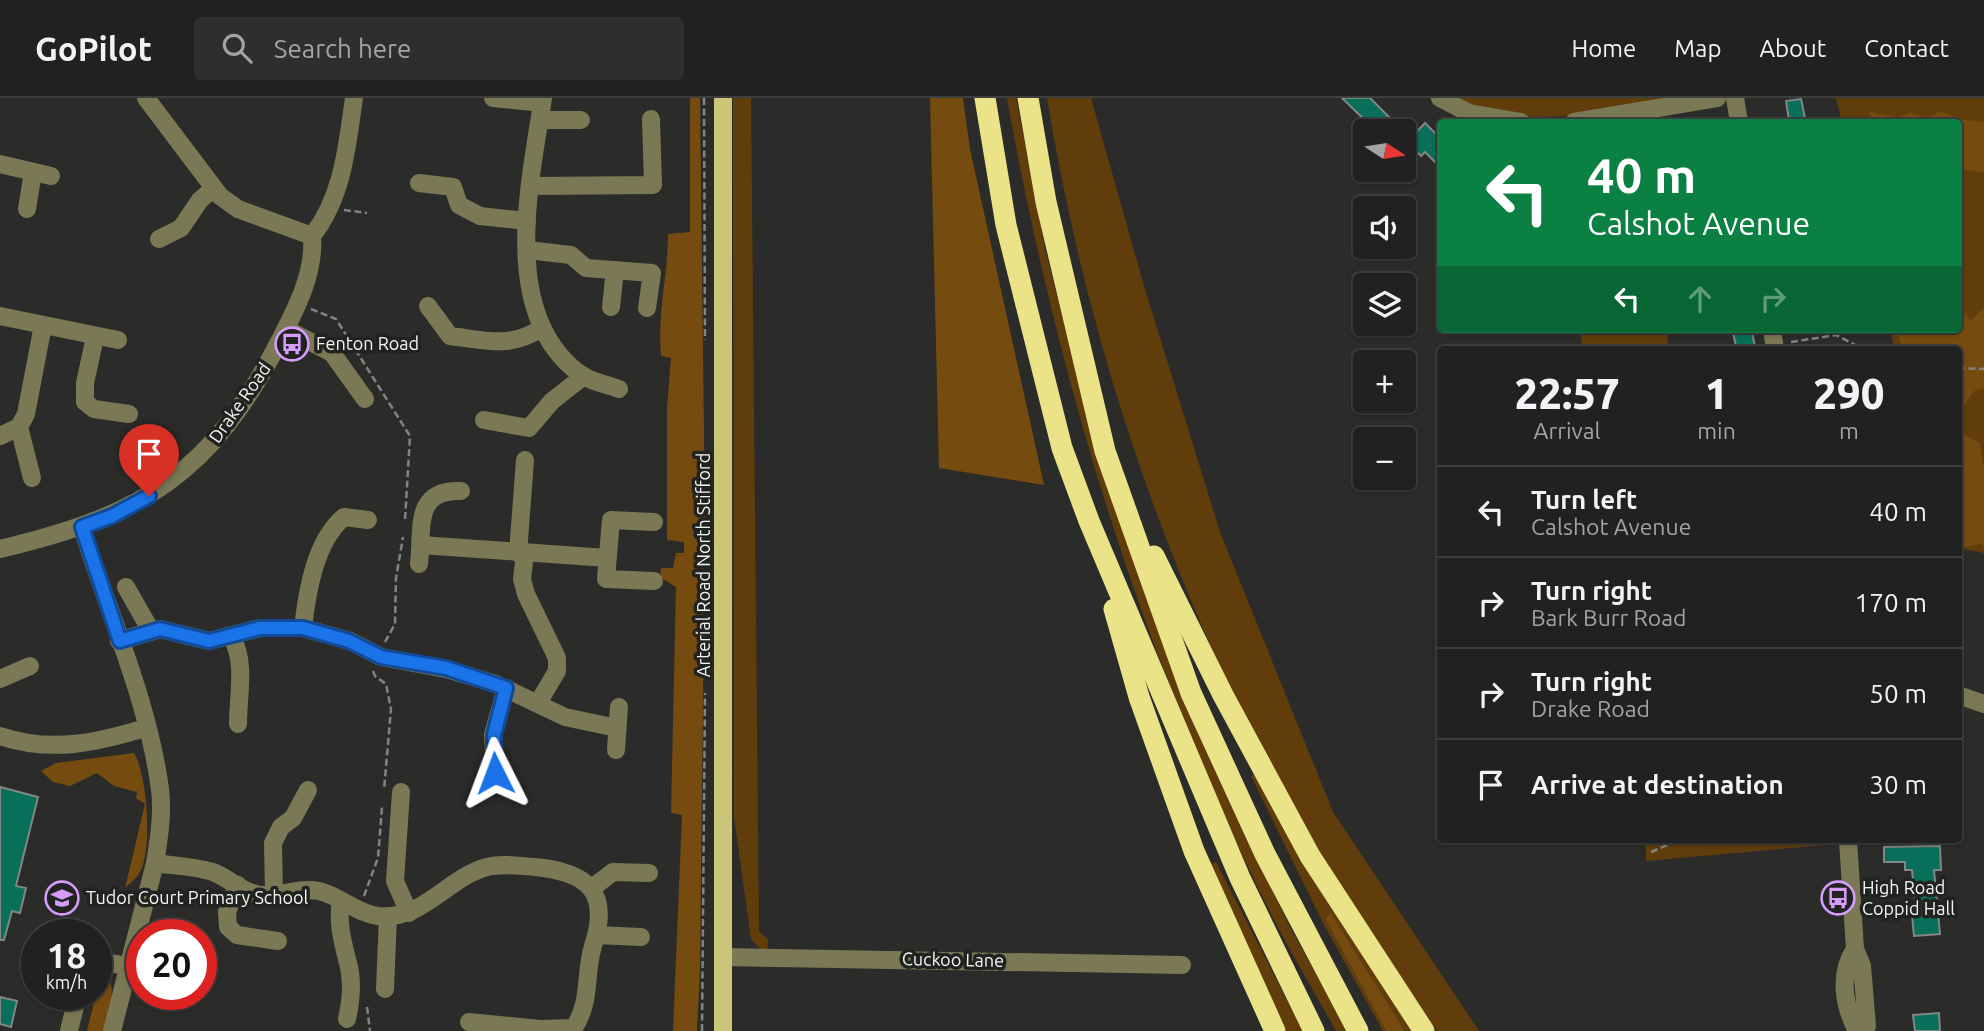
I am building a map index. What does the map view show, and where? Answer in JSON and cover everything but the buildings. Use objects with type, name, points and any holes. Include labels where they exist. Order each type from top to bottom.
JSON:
[{"type":"highway","points":[[985,98],[1006,225],[1062,448],[1089,521],[1240,878],[1314,1031]]},
{"type":"highway","points":[[1028,98],[1046,202],[1105,451],[1191,694],[1265,854],[1358,1031]]},
{"type":"highway","points":[[1105,451],[1223,695],[1311,856],[1424,1031]]},
{"type":"highway","points":[[1089,521],[1139,697],[1194,851],[1275,1031]]},
{"type":"main road","name":"Arterial Road North Stifford","points":[[723,98],[723,1031]]},
{"type":"street","points":[[146,98],[213,189],[238,209],[312,236]]},
{"type":"street","name":"Drake Road","points":[[0,549],[82,527],[135,505],[190,468],[245,402],[298,303],[313,252],[312,236],[324,221],[343,170],[355,98]]},
{"type":"street","points":[[493,98],[542,107],[581,120]]},
{"type":"street","points":[[1440,98],[1469,113],[1504,119]]},
{"type":"street","points":[[1592,119],[1717,98]]},
{"type":"street","points":[[1735,98],[1738,119]]},
{"type":"street","points":[[542,107],[527,221],[528,279],[541,328],[562,355],[584,376],[619,389]]},
{"type":"street","points":[[532,186],[653,185],[651,119]]},
{"type":"street","points":[[0,164],[51,176]]},
{"type":"street","points":[[27,209],[33,172]]},
{"type":"street","points":[[419,183],[453,187],[458,205],[480,216],[527,221]]},
{"type":"street","points":[[159,239],[181,228],[200,200],[213,189]]},
{"type":"street","points":[[527,250],[571,255],[586,268],[652,273],[647,308]]},
{"type":"street","points":[[611,307],[615,270]]},
{"type":"street","points":[[428,306],[446,341],[521,341],[541,328]]},
{"type":"street","points":[[0,316],[118,340]]},
{"type":"street","points":[[0,436],[19,427],[26,414],[43,325]]},
{"type":"street","points":[[286,329],[332,354],[365,399]]},
{"type":"street","points":[[95,337],[85,383],[85,402],[94,409],[129,414]]},
{"type":"street","points":[[484,420],[529,428],[552,401],[584,376]]},
{"type":"street","points":[[19,427],[32,478]]},
{"type":"street","points":[[525,460],[523,579],[526,594],[558,659],[557,671],[538,703]]},
{"type":"street","points":[[419,564],[424,509],[433,496],[447,491],[461,491]]},
{"type":"street","points":[[303,628],[309,581],[332,529],[344,517],[368,520]]},
{"type":"street","points":[[654,522],[611,520],[606,579],[654,581]]},
{"type":"street","points":[[82,527],[120,641],[160,791],[159,836],[155,863],[140,919]]},
{"type":"street","points":[[421,545],[607,558]]},
{"type":"street","points":[[126,587],[151,631]]},
{"type":"street","points":[[120,641],[151,631],[175,631],[209,641],[232,638],[260,628],[303,628],[349,641],[381,657],[446,668],[506,688],[565,717],[617,728]]},
{"type":"street","points":[[232,638],[239,650],[240,663],[238,724]]},
{"type":"street","points":[[0,679],[30,666]]},
{"type":"street","points":[[495,773],[494,735],[506,688]]},
{"type":"street","points":[[1962,697],[1984,705]]},
{"type":"street","points":[[616,750],[619,707]]},
{"type":"street","points":[[0,736],[40,745],[66,746],[97,742],[145,728]]},
{"type":"street","points":[[274,894],[273,843],[281,827],[293,818],[308,790]]},
{"type":"street","points":[[393,791],[396,881],[409,913]]},
{"type":"street","points":[[1848,843],[1857,953],[1845,980],[1859,1027]]},
{"type":"street","points":[[155,863],[212,872],[256,895],[315,890],[370,914],[388,916],[409,913],[472,872],[505,864],[565,871],[581,877],[592,888],[600,917],[591,953],[587,1001],[575,1029],[469,1023]]},
{"type":"street","points":[[592,888],[613,872],[649,873]]},
{"type":"street","points":[[237,885],[227,912],[228,928],[237,935],[278,941]]},
{"type":"street","points":[[341,902],[342,950],[348,960],[351,997],[348,1019]]},
{"type":"street","points":[[385,989],[388,916]]},
{"type":"street","points":[[597,935],[641,937]]},
{"type":"street","name":"Cuckoo Lane","points":[[724,957],[1182,965]]},
{"type":"street","points":[[112,1031],[126,974]]},
{"type":"street","points":[[69,1031],[74,1010]]},
{"type":"path","points":[[704,98],[705,347]]},
{"type":"path","points":[[344,210],[367,213]]},
{"type":"path","points":[[298,303],[336,319],[410,436],[404,532],[396,578],[395,624],[381,648]]},
{"type":"path","points":[[1774,341],[1836,335],[1857,346]]},
{"type":"path","points":[[1962,368],[1984,369]]},
{"type":"path","points":[[374,663],[375,676],[386,684],[391,709],[393,791]]},
{"type":"path","points":[[702,1031],[705,691]]},
{"type":"path","points":[[362,901],[378,858],[383,804]]},
{"type":"path","points":[[1651,852],[1672,843]]},
{"type":"shaded area","points":[[690,98],[700,98],[705,518],[700,969],[697,1031],[673,1031],[682,815],[671,813],[676,587],[660,577],[661,568],[673,568],[676,553],[684,553],[684,542],[667,540],[667,408],[671,358],[661,356],[660,325],[668,234],[690,232]]},
{"type":"shaded area","points":[[733,98],[751,98],[759,932],[768,939],[767,957],[751,939],[734,817]]},
{"type":"shaded area","points":[[930,98],[963,98],[970,149],[1044,485],[939,468]]},
{"type":"shaded area","points":[[1007,98],[1016,98],[1046,253],[1094,438],[1236,813],[1292,931],[1348,1031],[1336,1031],[1267,906],[1221,809],[1142,612],[1078,409],[1027,203]]},
{"type":"shaded area","points":[[1047,98],[1091,98],[1144,286],[1220,532],[1333,812],[1479,1031],[1437,1031],[1312,842],[1234,697],[1163,532],[1106,361],[1063,186]]},
{"type":"shaded area","points":[[1454,98],[1675,98],[1591,113],[1536,117],[1482,109]]},
{"type":"shaded area","points":[[1836,98],[1984,98],[1984,553],[1962,549],[1962,346],[1894,346],[1891,333],[1962,333],[1962,119],[1841,119]]},
{"type":"shaded area","points":[[1868,111],[1898,118],[1909,113],[1929,118],[1940,111],[1959,119],[1873,119]]},
{"type":"shaded area","points":[[1962,119],[1984,122],[1984,173],[1962,170]]},
{"type":"shaded area","points":[[1984,308],[1984,389],[1974,391],[1962,407],[1962,346],[1902,346],[1897,333],[1962,333],[1962,310],[1971,320]]},
{"type":"shaded area","points":[[1581,333],[1667,333],[1668,346],[1582,346]]},
{"type":"shaded area","points":[[1962,434],[1980,443],[1984,469],[1984,549],[1982,544],[1962,547]]},
{"type":"shaded area","points":[[134,753],[139,763],[145,794],[146,847],[140,872],[125,888],[145,804],[136,798],[137,792],[114,786],[97,773],[70,786],[53,782],[41,771],[56,763]]},
{"type":"shaded area","points":[[1255,774],[1414,1031],[1405,1031],[1331,915],[1325,918],[1386,1031],[1383,1031],[1322,921],[1251,776]]},
{"type":"shaded area","points":[[1646,843],[1836,843],[1836,844],[1646,861]]},
{"type":"shaded area","points":[[1216,862],[1303,1031],[1286,1031],[1210,864]]},
{"type":"shaded area","points":[[1331,914],[1405,1031],[1386,1031],[1325,918]]},
{"type":"shaded area","points":[[92,1010],[109,1010],[103,1031],[87,1031]]},
{"type":"place","name":"Fenton Road","points":[[292,344]]},
{"type":"place","name":"Tudor Court Primary School","points":[[62,898]]},
{"type":"place","name":"High Road Coppid Hall","points":[[1838,898]]},
{"type":"route","points":[[149,496],[112,516],[82,527],[120,641],[160,629],[202,640],[217,641],[260,628],[286,626],[349,641],[381,657],[446,668],[496,684],[506,688],[494,735],[495,773]]}]
